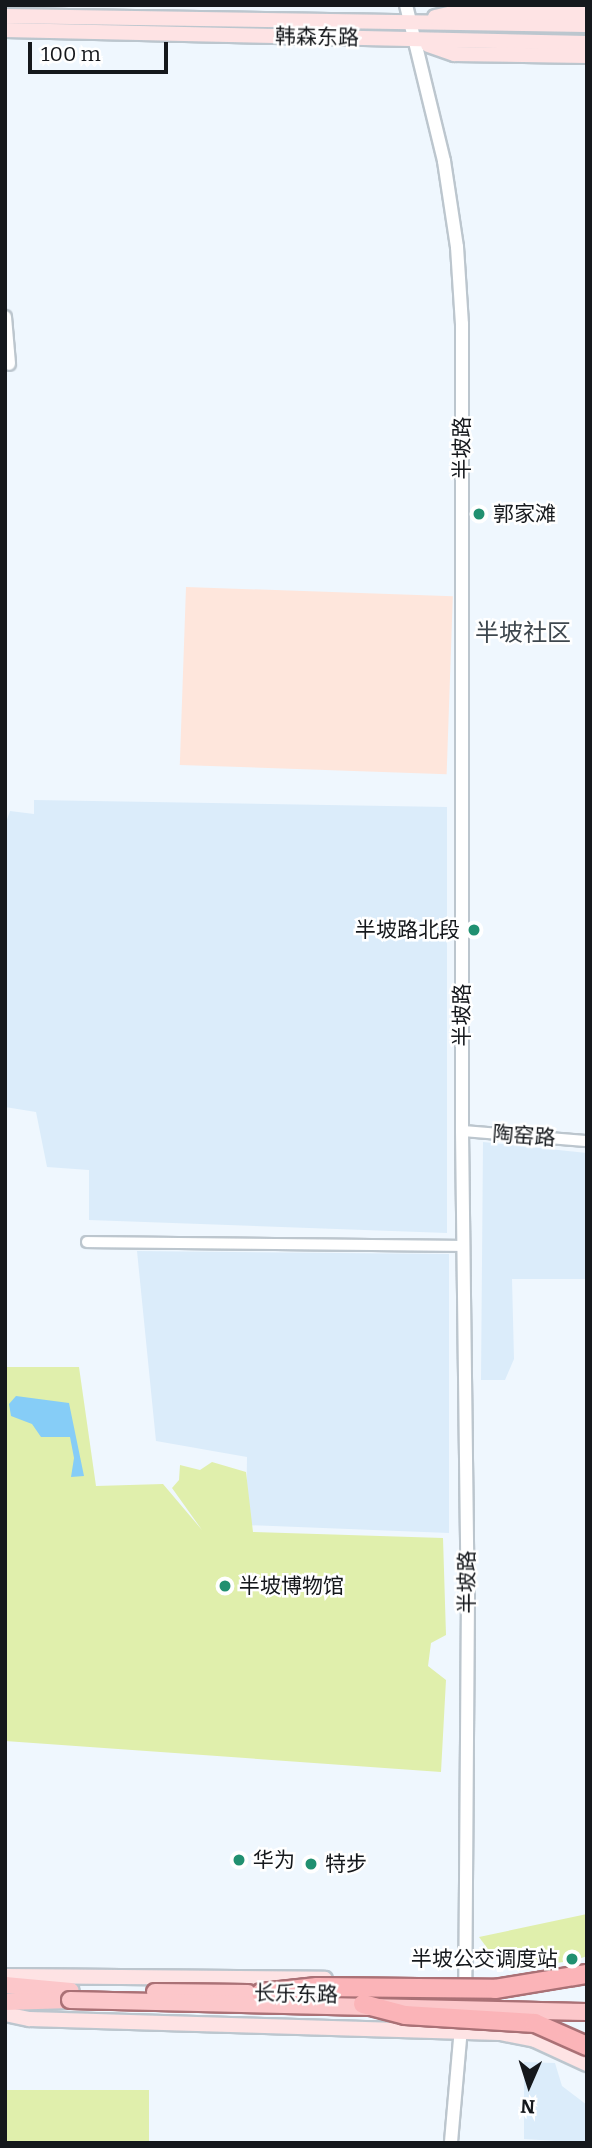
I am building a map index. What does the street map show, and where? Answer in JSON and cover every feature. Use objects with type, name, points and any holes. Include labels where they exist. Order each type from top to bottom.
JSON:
[{"type":"highway","points":[[261,1993],[317,1987],[495,1989],[587,1974]]},
{"type":"highway","points":[[363,2004],[405,2015],[535,2023],[587,2046]]},
{"type":"main road","points":[[410,24],[456,12],[587,13]]},
{"type":"main road","name":"韩森东路","points":[[5,16],[587,25]]},
{"type":"main road","name":"韩森东路","points":[[5,30],[587,43]]},
{"type":"main road","points":[[414,40],[454,54],[587,56]]},
{"type":"main road","points":[[5,1976],[465,1982],[542,1978],[587,1966]]},
{"type":"main road","name":"长乐东路","points":[[5,1985],[71,1996],[587,2012]]},
{"type":"main road","name":"长乐东路","points":[[5,2002],[71,1996],[261,1993],[587,2002]]},
{"type":"main road","points":[[5,2014],[29,2019],[461,2030],[535,2040],[587,2064]]},
{"type":"street","name":"半坡路","points":[[405,5],[444,161],[457,247],[462,324],[462,1132],[468,1595],[465,1982],[451,2143]]},
{"type":"street","points":[[5,317],[9,364]]},
{"type":"street","name":"陶窑路","points":[[462,1132],[587,1141]]},
{"type":"street","points":[[87,1242],[463,1246]]},
{"type":"shaded area","points":[[186,587],[453,596],[447,774],[180,765]]},
{"type":"shaded area","points":[[34,800],[447,807],[447,1233],[89,1220],[89,1170],[47,1167],[36,1112],[5,1107],[5,825],[10,811],[34,814]]},
{"type":"shaded area","points":[[483,1142],[587,1153],[587,1279],[512,1279],[514,1359],[505,1380],[481,1380]]},
{"type":"shaded area","points":[[137,1251],[449,1254],[449,1533],[246,1525],[247,1457],[156,1441]]},
{"type":"shaded area","points":[[524,2062],[555,2063],[562,2086],[587,2105],[587,2143],[524,2139]]},
{"type":"green space","name":"半坡博物馆","points":[[5,1367],[79,1367],[96,1486],[163,1484],[202,1530],[172,1488],[179,1480],[180,1465],[200,1470],[212,1462],[246,1472],[253,1532],[443,1538],[446,1635],[431,1643],[428,1666],[446,1680],[441,1772],[5,1741]]},
{"type":"green space","points":[[587,1914],[587,1956],[576,1960],[518,1969],[496,1960],[479,1937]]},
{"type":"green space","points":[[5,2090],[149,2090],[149,2143],[5,2143]]},
{"type":"water","points":[[16,1396],[69,1403],[84,1476],[71,1477],[74,1458],[70,1437],[41,1437],[32,1424],[11,1416],[9,1404]]},
{"type":"place","name":"郭家滩","points":[[479,514]]},
{"type":"place","name":"半坡路北段","points":[[474,930]]},
{"type":"place","name":"半坡博物馆","points":[[225,1586]]},
{"type":"place","name":"华为","points":[[239,1860]]},
{"type":"place","name":"特步","points":[[311,1864]]},
{"type":"place","name":"半坡公交调度站","points":[[572,1959]]},
{"type":"district","name":"半坡社区","points":[[523,634]]}]
